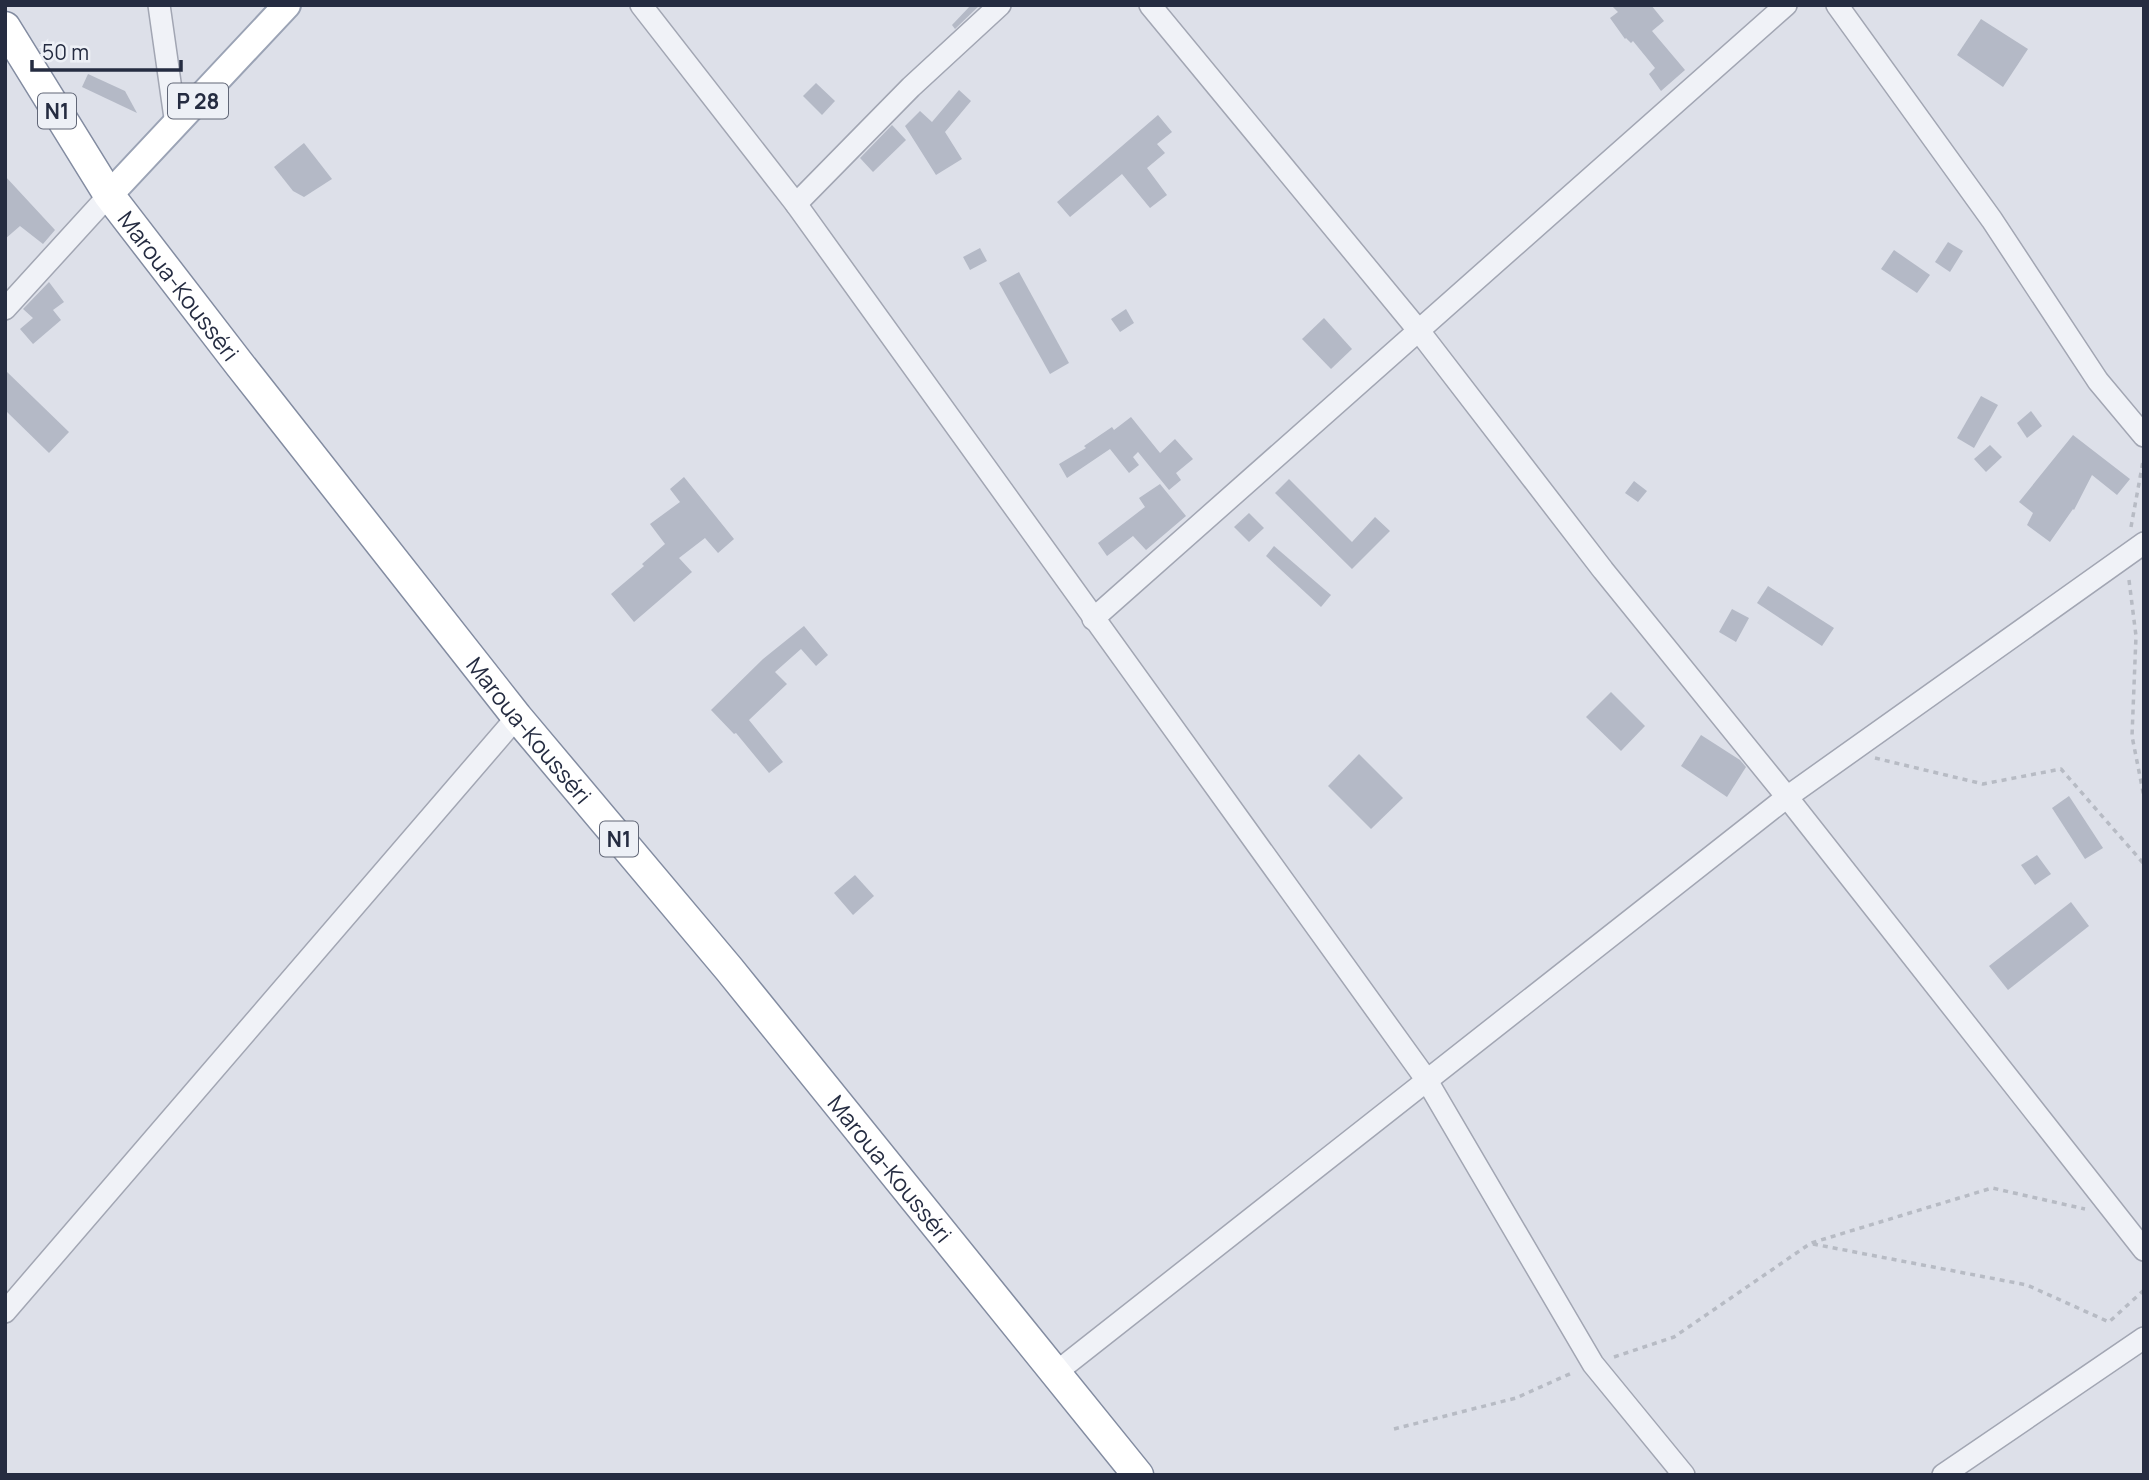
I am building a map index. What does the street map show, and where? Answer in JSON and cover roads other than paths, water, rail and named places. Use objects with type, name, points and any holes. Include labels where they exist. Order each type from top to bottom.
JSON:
[{"type":"highway","name":"Maroua-Kousséri","points":[[5,27],[109,195],[517,718],[729,969],[1138,1475]]},
{"type":"main road","name":"P 28","points":[[109,195],[287,5]]},
{"type":"street","points":[[159,5],[176,125]]},
{"type":"street","points":[[642,5],[796,204],[1426,1079],[1593,1364],[1684,1475]]},
{"type":"street","points":[[796,204],[911,87],[1000,5]]},
{"type":"street","points":[[1150,5],[1419,331],[1603,570],[1787,797],[2144,1250]]},
{"type":"street","points":[[1093,619],[1786,5]]},
{"type":"street","points":[[1837,5],[1992,220],[2098,381],[2144,436]]},
{"type":"street","points":[[5,309],[109,195]]},
{"type":"street","points":[[1054,1374],[1787,797],[2144,543]]},
{"type":"street","points":[[5,1312],[517,718]]},
{"type":"street","points":[[1943,1475],[2144,1338]]}]
